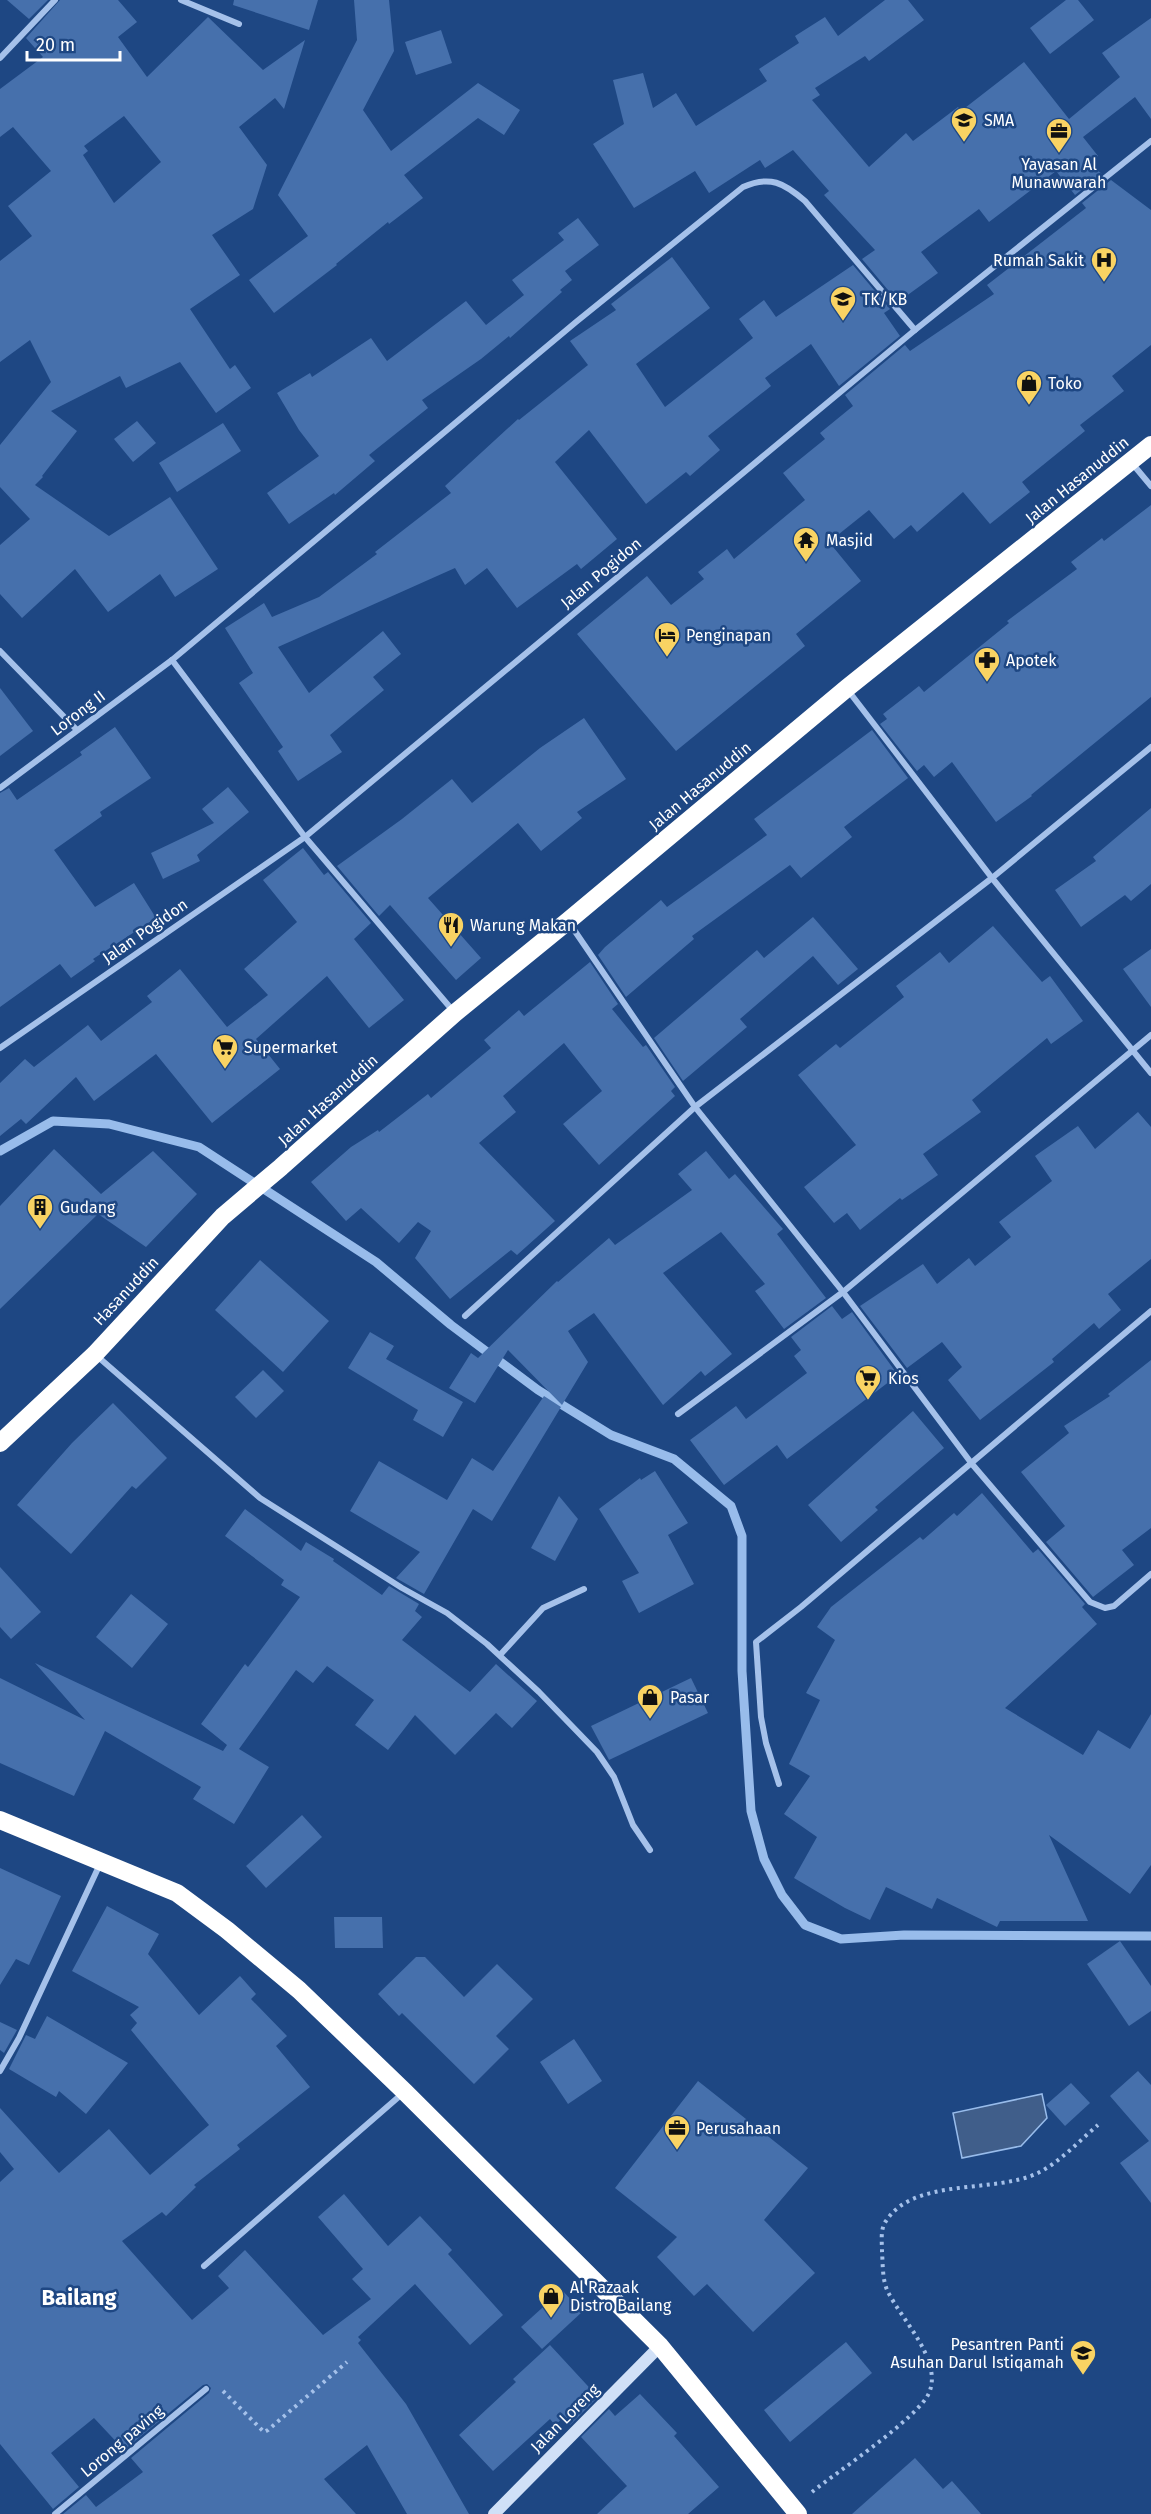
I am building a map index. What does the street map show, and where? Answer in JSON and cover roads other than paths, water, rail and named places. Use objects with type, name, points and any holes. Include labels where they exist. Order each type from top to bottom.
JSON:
[{"type":"highway","name":"Jalan Hasanuddin","points":[[282,1167],[455,1013],[847,688],[1151,445]]},
{"type":"highway","name":"Hasanuddin","points":[[0,1443],[95,1354],[223,1216],[282,1167]]},
{"type":"highway","points":[[0,1820],[177,1893],[227,1930],[299,1990],[405,2092],[660,2346],[795,2511]]},
{"type":"street","points":[[0,58],[55,0]]},
{"type":"street","points":[[181,0],[239,24]]},
{"type":"street","name":"Jalan Pogidon","points":[[0,1048],[305,837],[915,330],[1151,141]]},
{"type":"street","name":"Lorong II","points":[[0,788],[172,660],[567,330],[743,187],[754,182],[781,183],[805,201],[915,330]]},
{"type":"street","points":[[1131,462],[1151,486]]},
{"type":"street","points":[[0,651],[77,730]]},
{"type":"street","points":[[172,660],[305,837],[455,1013]]},
{"type":"street","points":[[847,688],[992,878],[1151,1073]]},
{"type":"street","points":[[465,1316],[695,1107],[992,878],[1151,747]]},
{"type":"street","points":[[568,921],[695,1107],[843,1293],[972,1464],[1090,1602],[1105,1608],[1114,1606],[1151,1574]]},
{"type":"street","points":[[678,1414],[843,1293],[1151,1035]]},
{"type":"street","points":[[779,1784],[766,1743],[761,1717],[754,1650],[756,1642],[972,1464],[1151,1311]]},
{"type":"street","points":[[95,1354],[260,1498],[447,1614],[500,1655],[597,1752],[614,1777],[633,1825],[650,1850]]},
{"type":"street","points":[[500,1655],[543,1608],[584,1588]]},
{"type":"street","points":[[0,2071],[19,2038],[100,1862]]},
{"type":"street","points":[[204,2266],[405,2092]]},
{"type":"street","name":"Jalan Loreng","points":[[494,2514],[660,2346]]},
{"type":"street","name":"Lorong paving","points":[[55,2514],[206,2389]]},
{"type":"water","points":[[1042,2094],[1047,2118],[1021,2146],[962,2158],[953,2113]]},
{"type":"waterway","points":[[0,1151],[53,1121],[109,1124],[199,1147],[376,1262],[451,1325],[538,1390],[611,1435],[674,1459],[731,1506],[742,1536],[742,1671],[751,1811],[764,1859],[782,1895],[805,1925],[841,1939],[904,1935],[1151,1936]]},
{"type":"place","name":"SMA","points":[[964,143]]},
{"type":"place","name":"Yayasan Al Munawwarah","points":[[1059,154]]},
{"type":"place","name":"Rumah Sakit","points":[[1104,283]]},
{"type":"place","name":"TK/KB","points":[[843,322]]},
{"type":"place","name":"Toko","points":[[1029,406]]},
{"type":"place","name":"Masjid","points":[[806,563]]},
{"type":"place","name":"Penginapan","points":[[667,658]]},
{"type":"place","name":"Apotek","points":[[987,683]]},
{"type":"place","name":"Warung Makan","points":[[451,948]]},
{"type":"place","name":"Supermarket","points":[[225,1070]]},
{"type":"place","name":"Gudang","points":[[40,1230]]},
{"type":"place","name":"Kios","points":[[868,1401]]},
{"type":"place","name":"Pasar","points":[[650,1720]]},
{"type":"place","name":"Perusahaan","points":[[677,2151]]},
{"type":"place","name":"Al Razaak Distro Bailang","points":[[551,2319]]},
{"type":"place","name":"Pesantren Panti Asuhan Darul Istiqamah","points":[[1083,2376]]},
{"type":"district","name":"Bailang","points":[[79,2297]]}]
